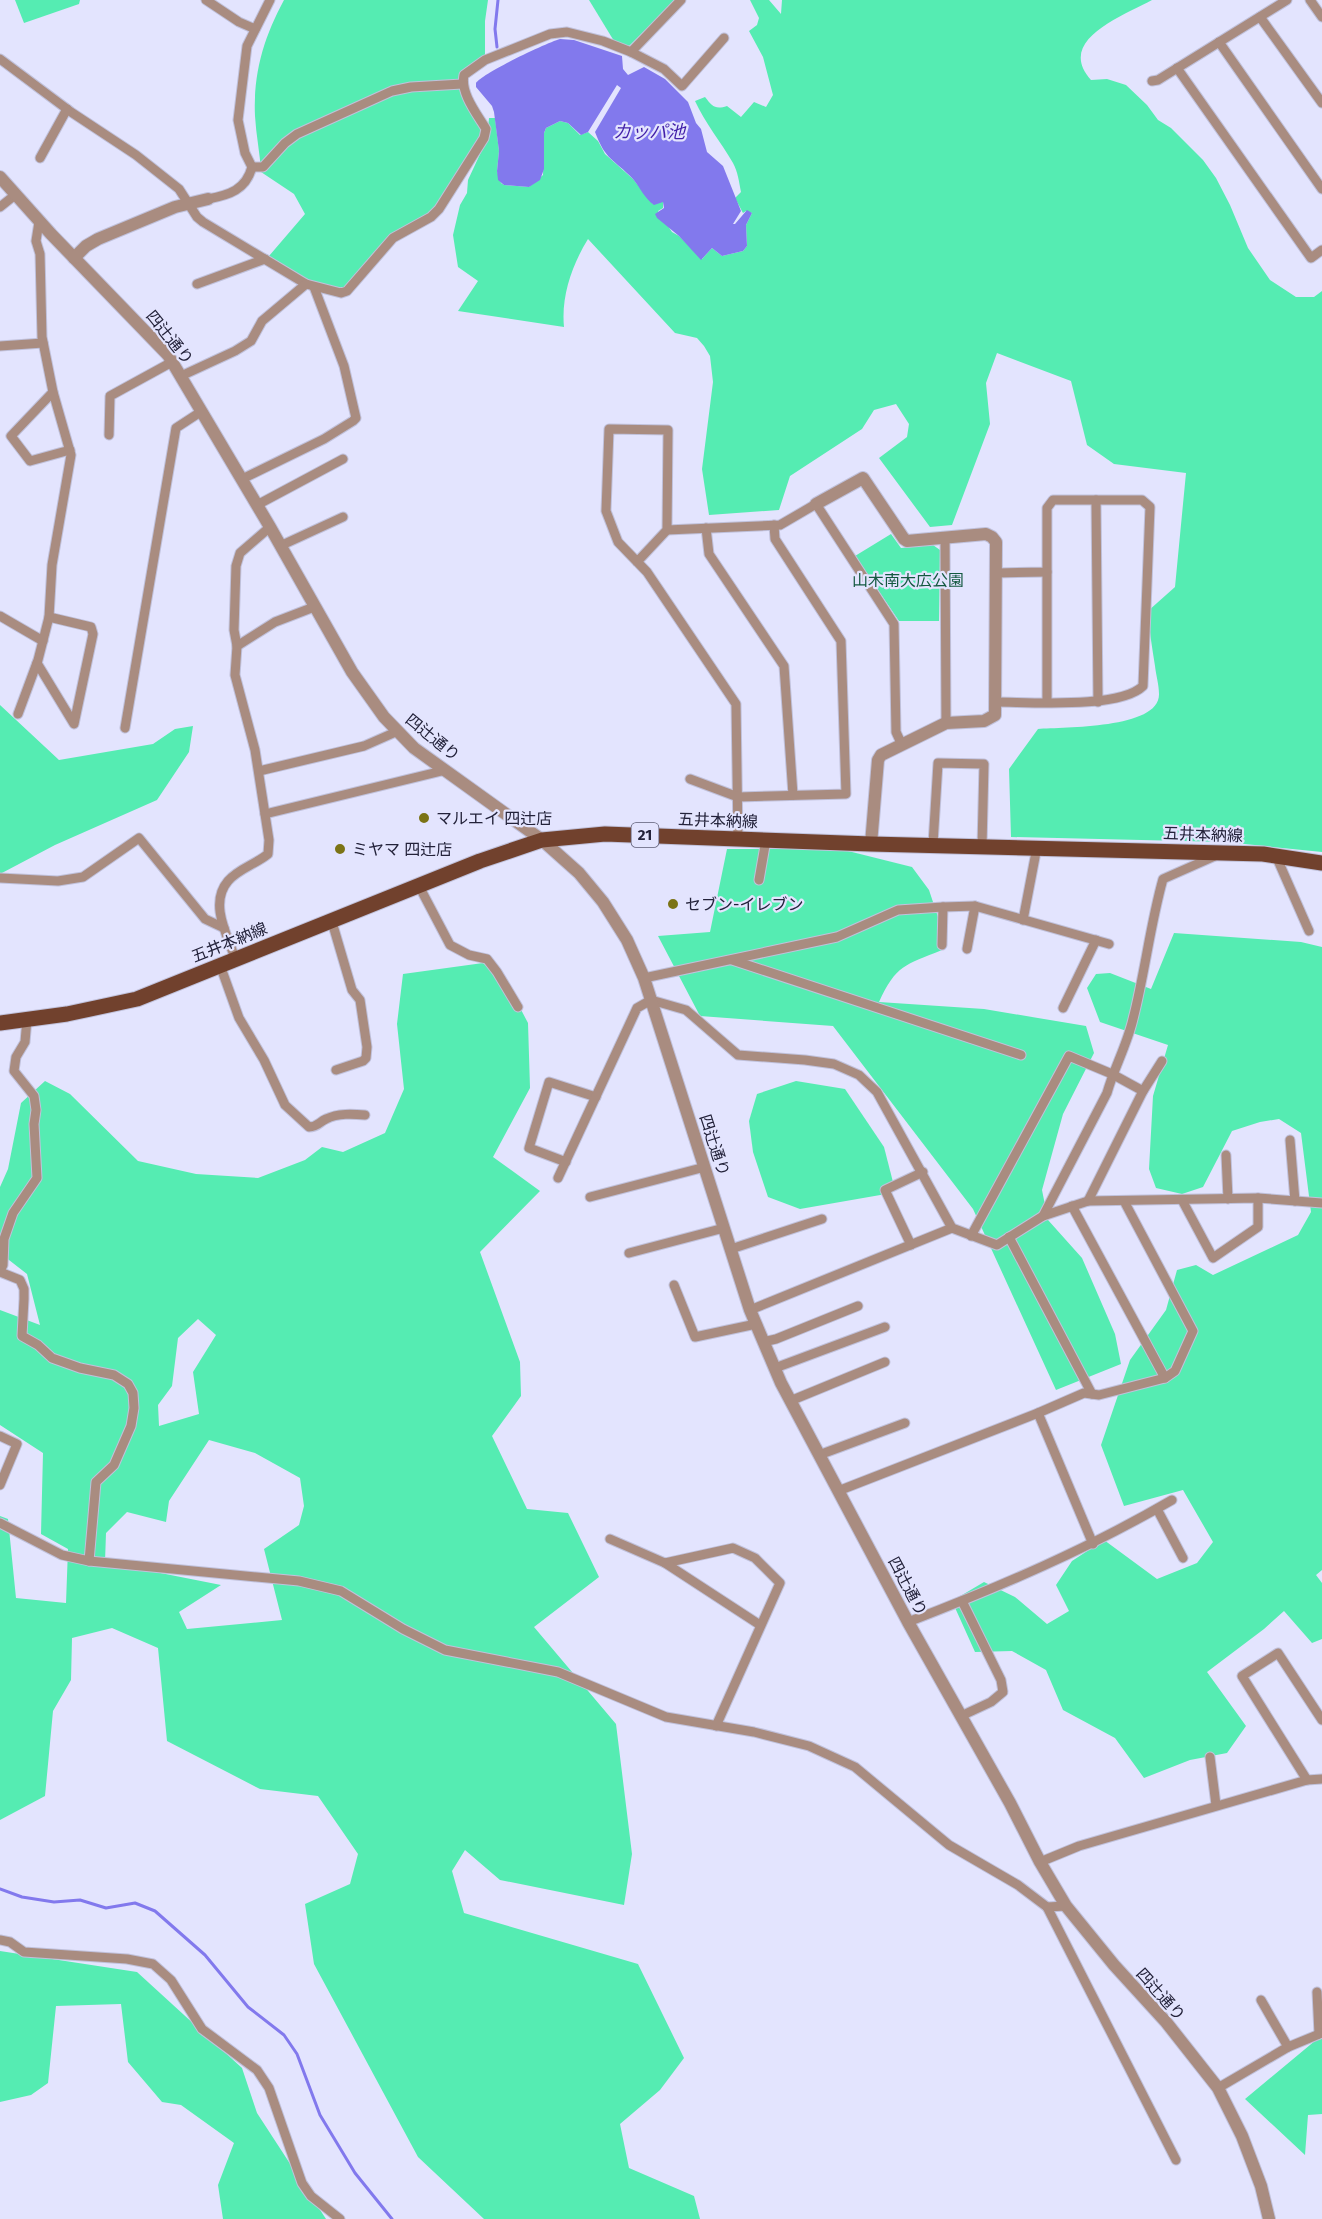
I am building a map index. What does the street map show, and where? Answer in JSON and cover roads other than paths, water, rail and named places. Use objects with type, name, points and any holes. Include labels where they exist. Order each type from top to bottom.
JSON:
[{"type":"main road","name":"五井本納線","points":[[0,1023],[66,1014],[137,999],[480,861],[542,840],[605,834],[1222,853],[1276,856],[1322,863]]},
{"type":"street","points":[[206,0],[239,22],[255,28]]},
{"type":"street","points":[[252,166],[244,153],[238,120],[248,46],[270,0]]},
{"type":"street","points":[[631,52],[681,0]]},
{"type":"street","points":[[1152,81],[1158,80],[1287,0]]},
{"type":"street","points":[[1310,0],[1322,17]]},
{"type":"street","points":[[1260,17],[1322,103]]},
{"type":"street","points":[[0,59],[67,109],[136,155],[179,189],[197,217],[203,222],[310,285],[335,292],[347,291],[393,238],[431,217],[439,209],[484,138],[486,129],[462,84],[464,75],[485,60],[559,32],[575,33],[631,52],[664,69],[682,86],[724,38]]},
{"type":"street","points":[[1219,42],[1322,189]]},
{"type":"street","points":[[1177,68],[1311,258],[1322,250]]},
{"type":"street","points":[[252,166],[263,167],[285,143],[297,134],[392,91],[411,87],[462,84]]},
{"type":"street","points":[[40,158],[67,109]]},
{"type":"street","points":[[74,258],[93,242],[189,202],[226,196],[241,188],[247,181],[252,166]]},
{"type":"street","name":"四辻通り","points":[[0,177],[39,222],[137,321],[172,362],[270,527],[352,672],[384,717],[414,748],[542,840],[579,873],[603,903],[627,940],[644,978],[750,1310],[790,1401],[908,1622],[1066,1906],[1114,1965],[1166,2022],[1218,2088],[1242,2136],[1261,2186],[1269,2219]]},
{"type":"street","points":[[0,207],[15,195]]},
{"type":"street","points":[[18,714],[37,663],[49,617],[52,565],[71,455],[53,392],[44,343],[40,254],[36,242],[39,222]]},
{"type":"street","points":[[197,284],[265,259]]},
{"type":"street","points":[[181,376],[251,341],[262,321],[310,285]]},
{"type":"street","points":[[242,479],[324,439],[356,418],[344,366],[310,285]]},
{"type":"street","points":[[0,346],[44,343]]},
{"type":"street","points":[[109,435],[110,396],[172,362]]},
{"type":"street","points":[[53,392],[11,436],[30,461],[70,450]]},
{"type":"street","points":[[125,728],[176,429],[202,411]]},
{"type":"street","points":[[637,562],[667,530],[668,430],[609,429],[606,511],[618,542],[637,562],[647,572],[736,704],[738,839]]},
{"type":"street","points":[[257,505],[344,459]]},
{"type":"street","points":[[667,530],[780,525],[863,478],[904,539],[912,542],[986,534],[996,542],[995,715],[984,721],[946,723],[881,755],[878,760],[872,844]]},
{"type":"street","points":[[996,702],[1047,702],[1098,702],[1137,692],[1143,686],[1150,507],[1143,500],[1053,500],[1047,508],[1047,702]]},
{"type":"street","points":[[1096,500],[1098,702]]},
{"type":"street","points":[[816,504],[894,624],[896,732],[902,745]]},
{"type":"street","points":[[280,546],[343,517]]},
{"type":"street","points":[[690,780],[738,797],[846,794],[841,641],[775,539],[774,525]]},
{"type":"street","points":[[235,958],[224,928],[219,898],[228,881],[268,854],[269,840],[255,750],[235,675],[236,566],[240,553],[270,527]]},
{"type":"street","points":[[706,528],[709,554],[784,666],[793,795]]},
{"type":"street","points":[[945,538],[946,723]]},
{"type":"street","points":[[997,573],[1047,572]]},
{"type":"street","points":[[237,646],[275,622],[314,607]]},
{"type":"street","points":[[0,616],[43,641]]},
{"type":"street","points":[[37,663],[74,724],[93,634],[91,627],[49,617]]},
{"type":"street","points":[[259,771],[364,746],[398,731]]},
{"type":"street","points":[[933,844],[938,763],[984,764],[982,846]]},
{"type":"street","points":[[265,814],[446,770]]},
{"type":"street","points":[[0,878],[58,880],[83,877],[139,838],[205,919],[224,928]]},
{"type":"street","points":[[759,880],[766,840]]},
{"type":"street","points":[[1023,920],[1037,847]]},
{"type":"street","points":[[1043,1216],[1107,1093],[1132,1022],[1156,902],[1163,879],[1222,853]]},
{"type":"street","points":[[1276,856],[1309,931]]},
{"type":"street","points":[[419,886],[450,945],[469,955],[487,959],[518,1007]]},
{"type":"street","points":[[644,978],[837,937],[898,910],[975,906],[1109,944]]},
{"type":"street","points":[[966,949],[975,906]]},
{"type":"street","points":[[942,945],[943,907]]},
{"type":"street","points":[[332,922],[352,990],[360,1000],[367,1047],[366,1058],[363,1061],[336,1070]]},
{"type":"street","points":[[1064,1008],[1096,940]]},
{"type":"street","points":[[730,959],[1021,1055]]},
{"type":"street","points":[[220,965],[239,1018],[264,1060],[285,1105],[309,1127],[317,1127],[327,1118],[346,1114],[365,1115]]},
{"type":"street","points":[[558,1178],[637,1008],[651,1000],[686,1010],[738,1055],[834,1064],[859,1075],[877,1092],[952,1228],[997,1245],[1043,1216],[1088,1201],[1258,1198],[1322,1203]]},
{"type":"street","points":[[27,1019],[25,1042],[16,1057],[14,1071],[34,1096],[36,1178],[13,1213],[4,1239],[3,1265],[0,1271],[20,1280],[24,1289],[22,1336],[38,1345],[52,1358],[80,1368],[114,1375],[128,1384],[133,1393],[134,1408],[131,1425],[114,1465],[96,1482],[89,1561]]},
{"type":"street","points":[[971,1236],[1069,1056],[1112,1074],[1143,1091]]},
{"type":"street","points":[[1088,1201],[1143,1091],[1162,1061]]},
{"type":"street","points":[[566,1162],[529,1148],[549,1082],[596,1097]]},
{"type":"street","points":[[1290,1140],[1295,1200]]},
{"type":"street","points":[[1226,1155],[1228,1198]]},
{"type":"street","points":[[590,1197],[705,1167]]},
{"type":"street","points":[[911,1245],[885,1190],[923,1172]]},
{"type":"street","points":[[1182,1200],[1213,1258],[1258,1227],[1258,1198]]},
{"type":"street","points":[[838,1491],[1084,1393],[1099,1395],[1165,1378],[1175,1371],[1193,1331],[1124,1201]]},
{"type":"street","points":[[1072,1206],[1165,1378]]},
{"type":"street","points":[[731,1249],[822,1219]]},
{"type":"street","points":[[629,1253],[724,1228]]},
{"type":"street","points":[[750,1310],[952,1228]]},
{"type":"street","points":[[1009,1237],[1092,1394]]},
{"type":"street","points":[[674,1285],[695,1337],[756,1324]]},
{"type":"street","points":[[764,1342],[858,1306]]},
{"type":"street","points":[[775,1368],[885,1327]]},
{"type":"street","points":[[790,1401],[885,1362]]},
{"type":"street","points":[[1038,1413],[1093,1544]]},
{"type":"street","points":[[819,1455],[905,1423]]},
{"type":"street","points":[[0,1436],[17,1444],[0,1485]]},
{"type":"street","points":[[908,1622],[1093,1544],[1172,1500]]},
{"type":"street","points":[[1157,1509],[1183,1558]]},
{"type":"street","points":[[0,1523],[62,1555],[89,1561],[299,1581],[340,1591],[403,1629],[445,1650],[558,1672],[666,1717],[754,1732],[809,1746],[855,1767],[949,1845],[1018,1885],[1047,1907],[1176,2160]]},
{"type":"street","points":[[610,1539],[665,1563],[760,1625]]},
{"type":"street","points":[[665,1563],[733,1548],[755,1558],[780,1583],[716,1726]]},
{"type":"street","points":[[961,1716],[999,1698],[1003,1692],[1001,1680],[962,1601]]},
{"type":"street","points":[[1307,1780],[1242,1676],[1278,1653],[1322,1720]]},
{"type":"street","points":[[1210,1757],[1216,1805]]},
{"type":"street","points":[[1040,1862],[1079,1845],[1307,1780],[1322,1779]]},
{"type":"street","points":[[1047,1907],[1066,1906]]},
{"type":"street","points":[[0,1940],[10,1942],[24,1952],[127,1959],[153,1964],[171,1980],[202,2029],[257,2070],[268,2088],[302,2183],[311,2196],[340,2219]]},
{"type":"street","points":[[1218,2088],[1288,2047],[1321,2034],[1317,1992]]},
{"type":"street","points":[[1261,2000],[1288,2047]]},
{"type":"water","name":"カッパ池","points":[[560,39],[574,40],[622,56],[623,69],[628,75],[644,67],[665,79],[688,102],[696,123],[701,129],[707,152],[723,166],[741,211],[733,224],[747,210],[752,213],[746,225],[747,246],[743,251],[722,256],[712,248],[701,260],[679,236],[657,218],[655,214],[664,208],[663,202],[654,205],[633,179],[607,154],[595,132],[621,88],[617,85],[588,132],[581,135],[568,123],[560,121],[546,128],[544,169],[540,180],[529,187],[504,185],[498,180],[499,151],[494,112],[492,106],[476,87],[476,83],[502,66]]},
{"type":"waterway","points":[[497,47],[495,29],[498,0]]},
{"type":"waterway","points":[[0,1889],[22,1897],[54,1902],[80,1900],[106,1908],[135,1903],[155,1911],[205,1955],[248,2007],[284,2035],[297,2054],[320,2115],[355,2173],[392,2219]]},
{"type":"place","name":"マルエイ 四辻店","points":[[424,818]]},
{"type":"place","name":"ミヤマ 四辻店","points":[[340,849]]},
{"type":"place","name":"セブン-イレブン","points":[[673,904]]},
{"type":"park label","name":"山木南大広公園","points":[[908,580]]}]
